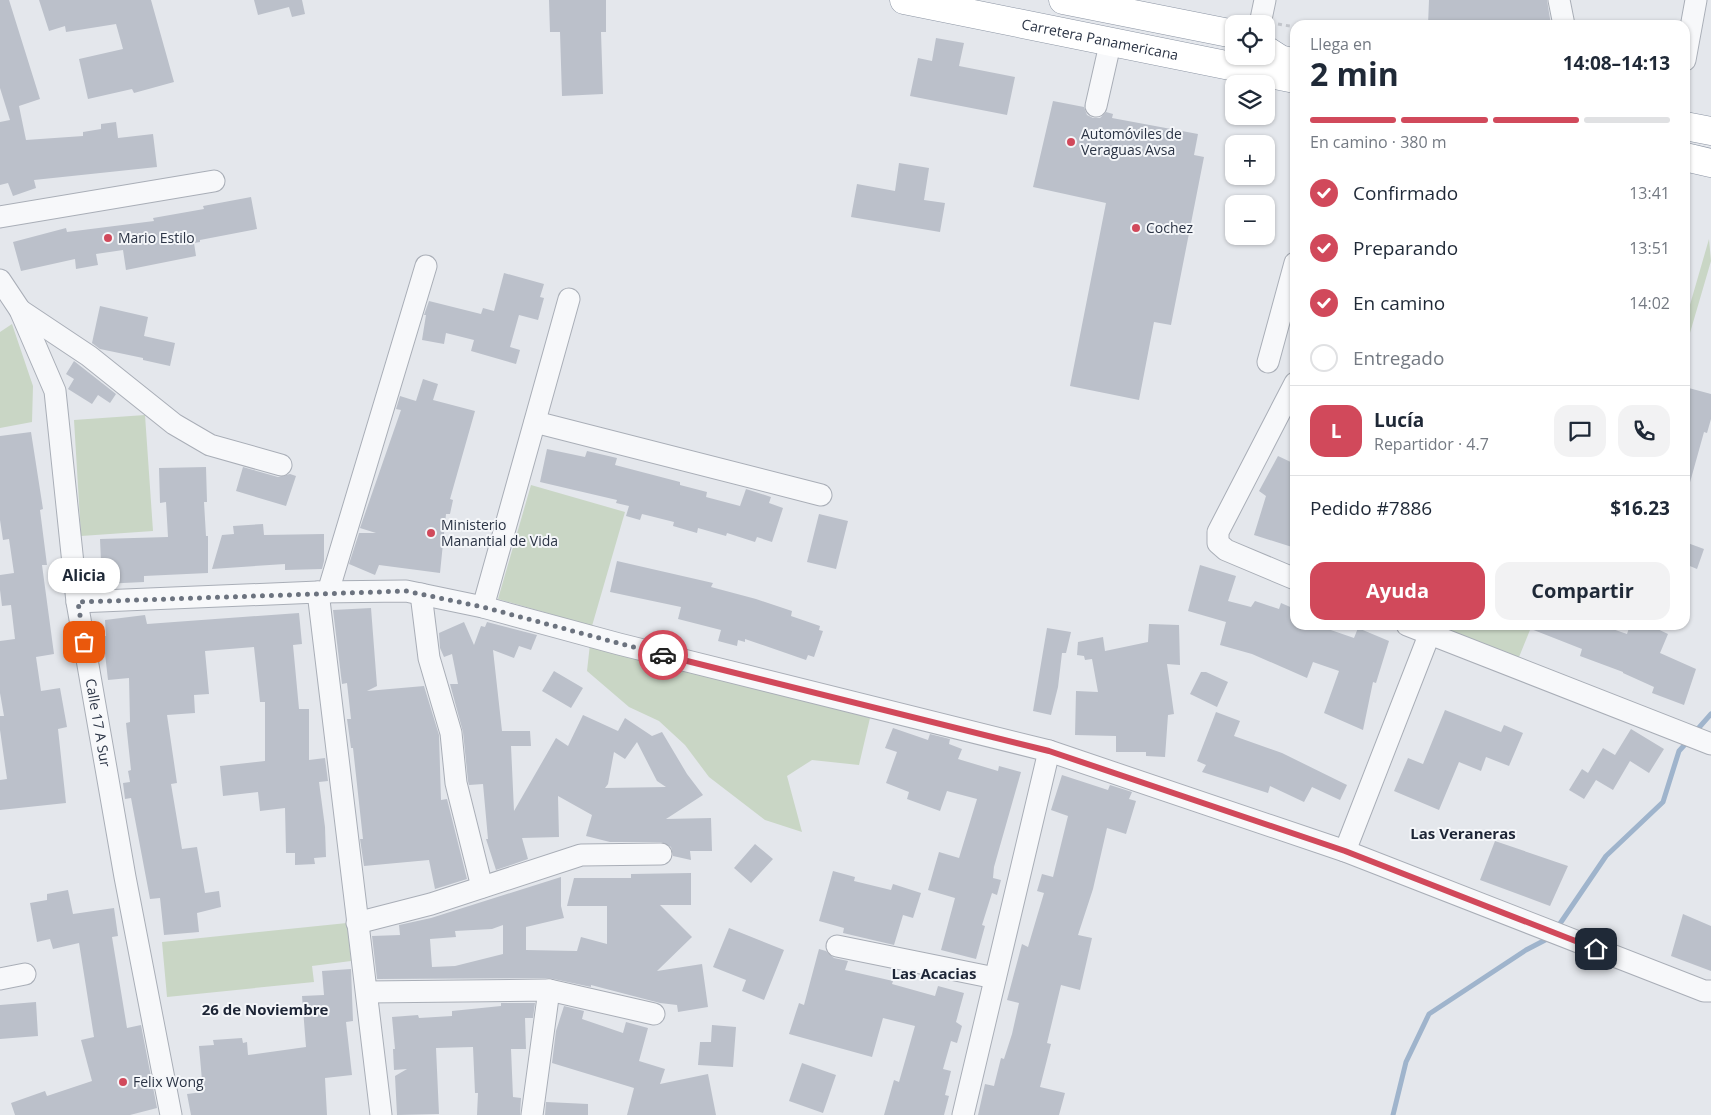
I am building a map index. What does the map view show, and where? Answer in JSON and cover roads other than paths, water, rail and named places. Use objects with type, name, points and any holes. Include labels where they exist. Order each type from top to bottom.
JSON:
[{"type":"highway","name":"Carretera Panamericana","points":[[904,0],[1111,40],[1290,78]]},
{"type":"highway","points":[[1063,0],[1225,32]]},
{"type":"highway","points":[[1057,30],[1127,34],[1225,48]]},
{"type":"highway","points":[[1275,42],[1290,45]]},
{"type":"highway","points":[[1275,56],[1290,62]]},
{"type":"highway","points":[[1690,127],[1711,131]]},
{"type":"highway","points":[[1690,158],[1711,163]]},
{"type":"street","points":[[1262,15],[1265,0]]},
{"type":"street","points":[[1559,0],[1563,20]]},
{"type":"street","points":[[1690,33],[1696,0]]},
{"type":"street","points":[[1096,106],[1111,40]]},
{"type":"street","points":[[0,217],[214,181]]},
{"type":"street","points":[[380,1115],[367,992],[357,923],[323,592],[426,266]]},
{"type":"street","name":"Calle 17 A Sur","points":[[0,280],[20,310],[55,391],[78,602],[127,887],[171,1115]]},
{"type":"street","points":[[1268,362],[1290,281]]},
{"type":"street","points":[[483,607],[569,299]]},
{"type":"street","points":[[20,310],[89,356],[174,424],[210,445],[281,465]]},
{"type":"street","points":[[1290,393],[1218,532],[1218,544],[1226,550],[1290,577]]},
{"type":"street","points":[[535,422],[821,495]]},
{"type":"street","points":[[78,602],[323,592],[406,591],[483,607],[618,644],[1049,751],[1345,851],[1704,991],[1711,991]]},
{"type":"street","points":[[420,594],[429,658],[451,733],[456,783],[482,887]]},
{"type":"street","points":[[1345,851],[1431,630],[1711,744]]},
{"type":"street","points":[[963,1115],[1049,751]]},
{"type":"street","points":[[357,923],[431,904],[581,855],[661,854]]},
{"type":"street","points":[[837,946],[995,978]]},
{"type":"street","points":[[0,979],[25,974]]},
{"type":"street","points":[[367,992],[549,990],[654,1014]]},
{"type":"street","points":[[532,1115],[549,990]]},
{"type":"waterway","points":[[1696,731],[1711,714]]},
{"type":"waterway","points":[[1557,928],[1606,856],[1663,802],[1679,751],[1689,740]]},
{"type":"waterway","points":[[1393,1115],[1406,1062],[1429,1014],[1526,950],[1551,937]]},
{"type":"place","name":"Automóviles de Veraguas Avsa","points":[[1071,142]]},
{"type":"place","name":"Cochez","points":[[1136,228]]},
{"type":"place","name":"Mario Estilo","points":[[108,238]]},
{"type":"place","name":"Ministerio Manantial de Vida","points":[[431,533]]},
{"type":"place","name":"Alicia","points":[[84,642]]},
{"type":"place","name":"Felix Wong","points":[[123,1082]]},
{"type":"district","name":"Las Veraneras","points":[[1463,834]]},
{"type":"district","name":"Las Acacias","points":[[934,974]]},
{"type":"district","name":"26 de Noviembre","points":[[265,1010]]}]
